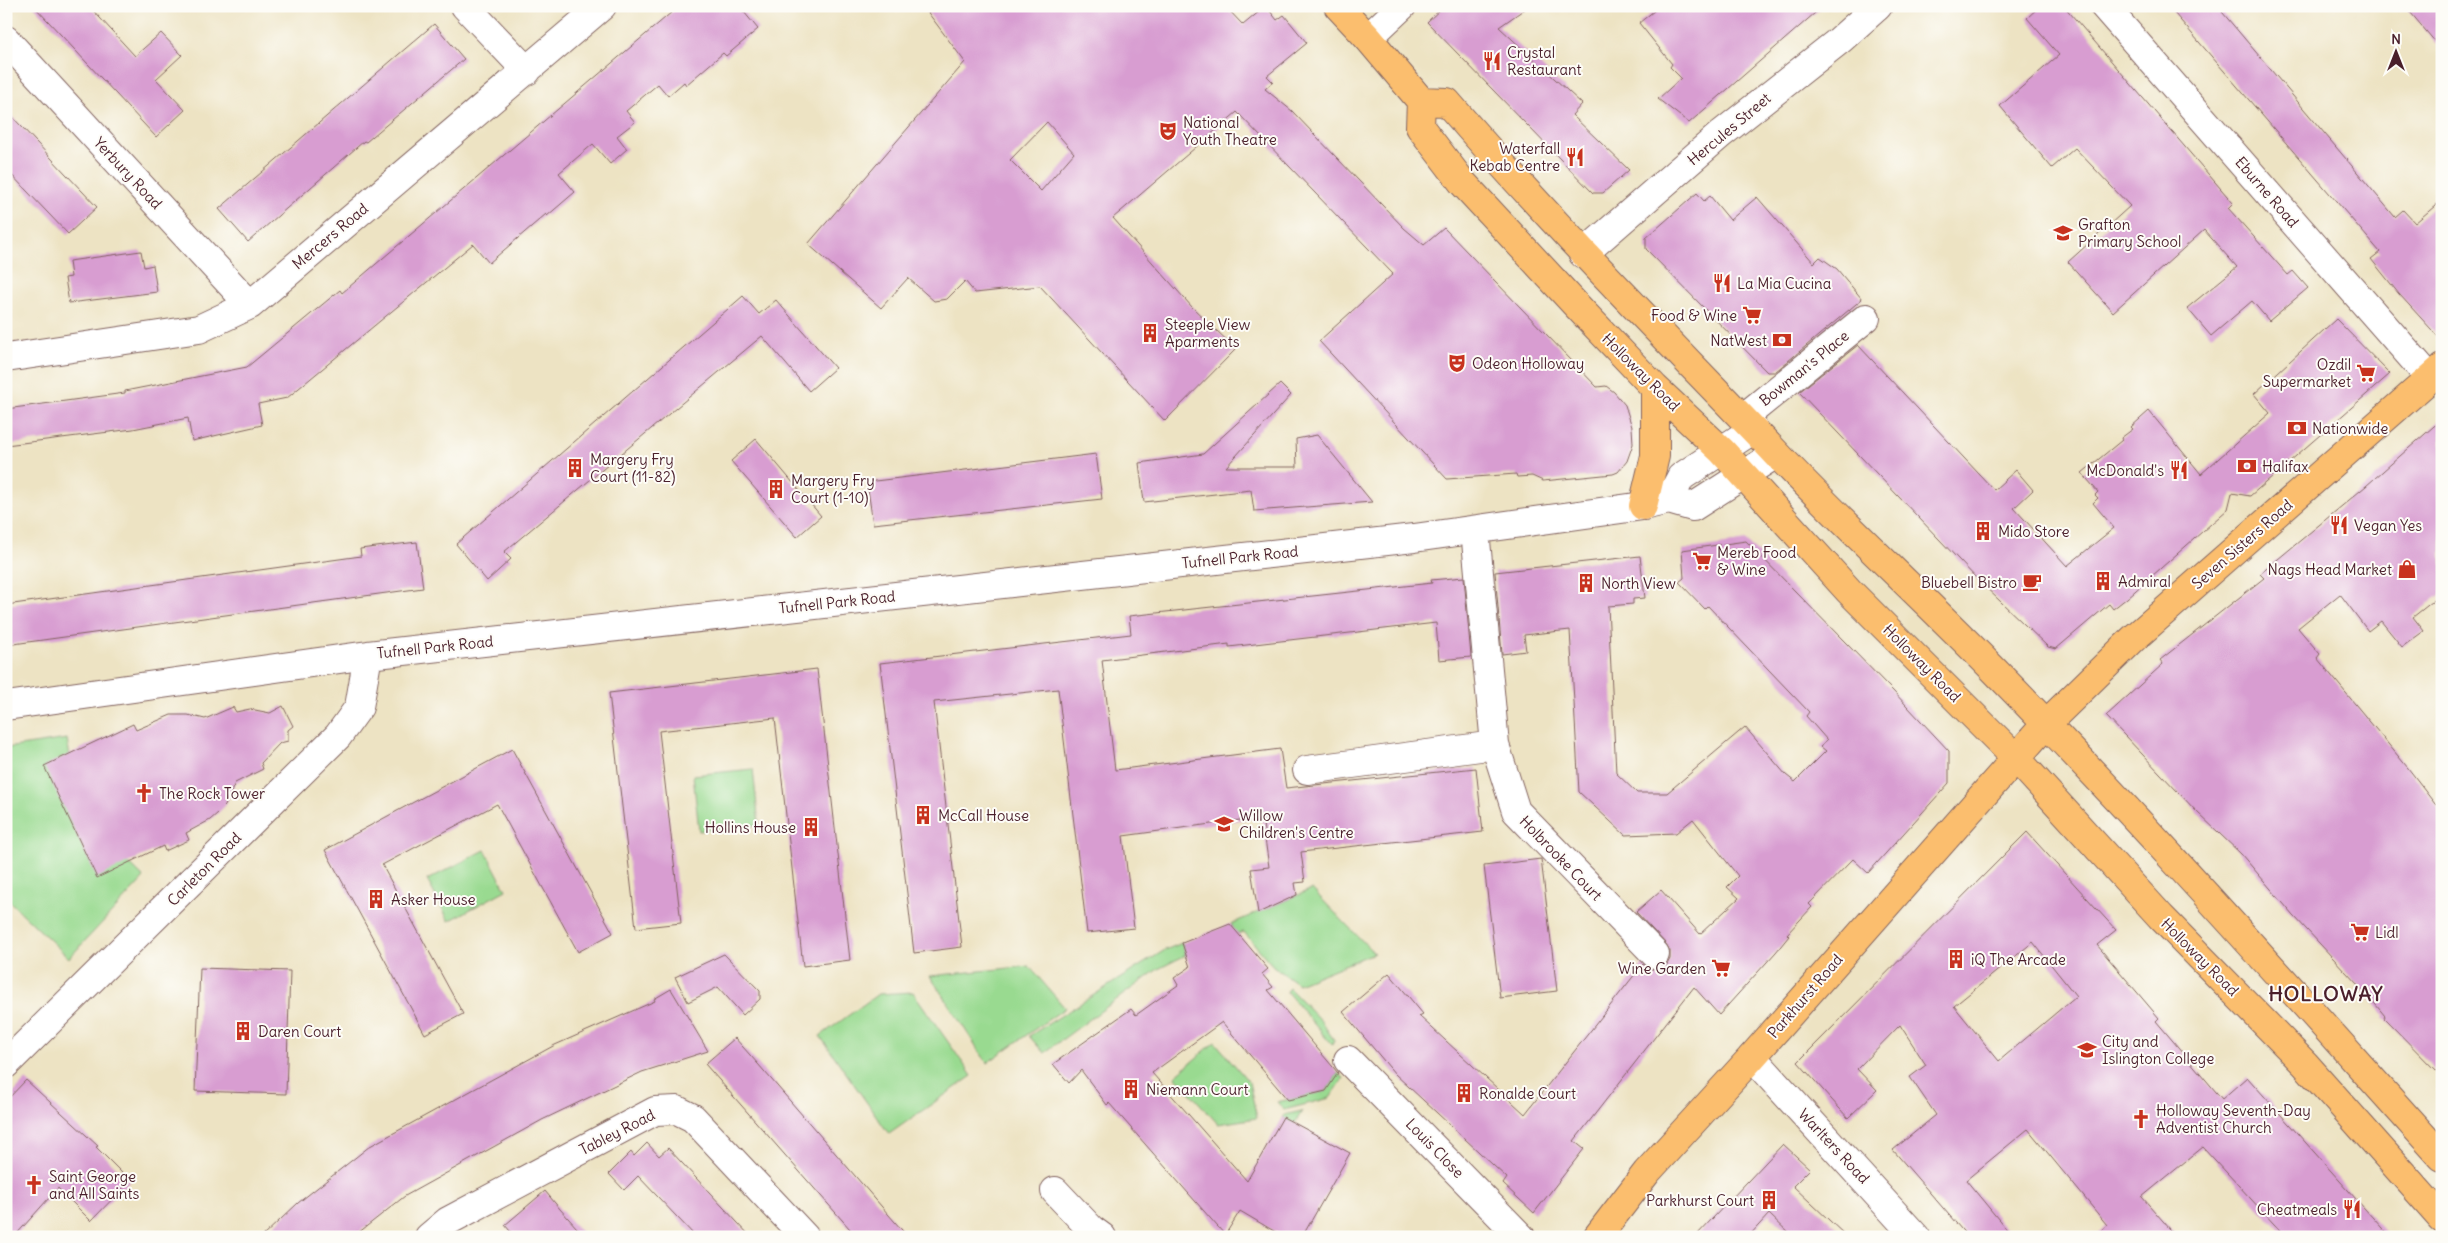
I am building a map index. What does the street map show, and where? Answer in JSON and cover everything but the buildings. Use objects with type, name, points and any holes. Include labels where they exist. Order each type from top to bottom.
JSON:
[{"type":"highway","points":[[1338,6],[1422,101],[1447,102],[1583,254],[1776,454],[2046,724],[2326,1027],[2442,1157]]},
{"type":"highway","name":"Holloway Road","points":[[1422,101],[1420,126],[1462,182],[1655,388],[1722,451],[1849,591],[2016,758],[2161,917],[2304,1064],[2442,1218]]},
{"type":"highway","name":"Seven Sisters Road","points":[[2016,758],[2046,724],[2133,639],[2436,373]]},
{"type":"highway","points":[[1655,388],[1656,503]]},
{"type":"highway","name":"Parkhurst Road","points":[[1598,1237],[1646,1172],[1752,1057],[2016,758]]},
{"type":"street","points":[[465,6],[527,71]]},
{"type":"street","name":"Mercers Road","points":[[6,358],[199,329],[250,305],[602,6]]},
{"type":"street","points":[[1368,38],[1402,6]]},
{"type":"street","name":"Hercules Street","points":[[1583,254],[1721,134],[1840,40],[1878,6]]},
{"type":"street","name":"Eburne Road","points":[[2104,6],[2436,373]]},
{"type":"street","name":"Yerbury Road","points":[[6,40],[250,305]]},
{"type":"street","name":"Bowman's Place","points":[[1748,423],[1866,318]]},
{"type":"street","points":[[1656,503],[1680,477],[1722,451],[1748,423]]},
{"type":"street","name":"Tufnell Park Road","points":[[6,706],[368,655],[1475,530],[1656,503],[1693,506],[1745,476],[1776,454]]},
{"type":"street","name":"Holbrooke Court","points":[[1475,530],[1495,745],[1516,811],[1655,954]]},
{"type":"street","name":"Carleton Road","points":[[6,1064],[338,736],[359,707],[368,655]]},
{"type":"street","points":[[1307,770],[1495,745]]},
{"type":"street","name":"Warlters Road","points":[[1752,1057],[1916,1237]]},
{"type":"street","name":"Louis Close","points":[[1348,1060],[1521,1237]]},
{"type":"street","name":"Tabley Road","points":[[446,1232],[655,1111],[677,1110],[694,1118],[805,1237]]},
{"type":"street","points":[[1055,1191],[1091,1229],[1102,1237]]},
{"type":"green space","points":[[67,739],[80,816],[144,878],[69,958],[6,898],[6,748]]},
{"type":"green space","points":[[753,769],[759,825],[699,831],[693,775]]},
{"type":"green space","points":[[485,850],[506,890],[449,921],[427,880]]},
{"type":"green space","points":[[1312,889],[1374,953],[1298,984],[1273,966],[1244,932],[1236,934],[1231,924]]},
{"type":"green space","points":[[1182,943],[1186,955],[1158,969],[1044,1053],[1029,1036],[1165,950]]},
{"type":"green space","points":[[1029,966],[1065,1008],[987,1063],[930,976]]},
{"type":"green space","points":[[1289,988],[1321,1021],[1334,1040],[1332,1045],[1286,991]]},
{"type":"green space","points":[[913,992],[972,1076],[889,1134],[820,1036],[878,994]]},
{"type":"green space","points":[[1215,1042],[1249,1082],[1257,1118],[1218,1124],[1175,1076]]},
{"type":"green space","points":[[1338,1073],[1344,1078],[1330,1098],[1284,1110],[1277,1102],[1326,1091]]},
{"type":"green space","points":[[1302,1111],[1260,1184],[1291,1122],[1283,1117],[1284,1115]]},
{"type":"place","name":"Crystal Restaurant","points":[[1492,61]]},
{"type":"place","name":"National Youth Theatre","points":[[1168,131]]},
{"type":"place","name":"Waterfall Kebab Centre","points":[[1575,157]]},
{"type":"place","name":"Grafton Primary School","points":[[2063,233]]},
{"type":"place","name":"La Mia Cucina","points":[[1722,283]]},
{"type":"place","name":"Food & Wine","points":[[1752,315]]},
{"type":"place","name":"Steeple View Aparments","points":[[1150,333]]},
{"type":"place","name":"NatWest","points":[[1782,340]]},
{"type":"place","name":"Odeon Holloway","points":[[1457,363]]},
{"type":"place","name":"Ozdil Supermarket","points":[[2366,373]]},
{"type":"place","name":"Nationwide","points":[[2297,428]]},
{"type":"place","name":"Halifax","points":[[2247,466]]},
{"type":"place","name":"Margery Fry Court (11-82)","points":[[575,468]]},
{"type":"place","name":"McDonald's","points":[[2179,470]]},
{"type":"place","name":"Margery Fry Court (1-10)","points":[[776,489]]},
{"type":"place","name":"Vegan Yes","points":[[2339,525]]},
{"type":"place","name":"Mido Store","points":[[1983,531]]},
{"type":"place","name":"Mereb Food & Wine","points":[[1702,561]]},
{"type":"place","name":"Nags Head Market","points":[[2407,569]]},
{"type":"place","name":"Admiral","points":[[2103,581]]},
{"type":"place","name":"Bluebell Bistro","points":[[2032,582]]},
{"type":"place","name":"North View","points":[[1586,583]]},
{"type":"place","name":"The Rock Tower","points":[[144,793]]},
{"type":"place","name":"McCall House","points":[[923,815]]},
{"type":"place","name":"Willow Children's Centre","points":[[1224,824]]},
{"type":"place","name":"Hollins House","points":[[811,827]]},
{"type":"place","name":"Asker House","points":[[376,899]]},
{"type":"place","name":"Lidl","points":[[2360,932]]},
{"type":"place","name":"iQ The Arcade","points":[[1956,959]]},
{"type":"place","name":"Wine Garden","points":[[1721,968]]},
{"type":"place","name":"Daren Court","points":[[243,1031]]},
{"type":"place","name":"City and Islington College","points":[[2087,1050]]},
{"type":"place","name":"Niemann Court","points":[[1131,1089]]},
{"type":"place","name":"Ronalde Court","points":[[1464,1093]]},
{"type":"place","name":"Holloway Seventh-Day Adventist Church","points":[[2141,1119]]},
{"type":"place","name":"Saint George and All Saints","points":[[34,1185]]},
{"type":"place","name":"Parkhurst Court","points":[[1769,1200]]},
{"type":"place","name":"Cheatmeals","points":[[2352,1209]]},
{"type":"district","name":"HOLLOWAY","points":[[2326,993]]}]
